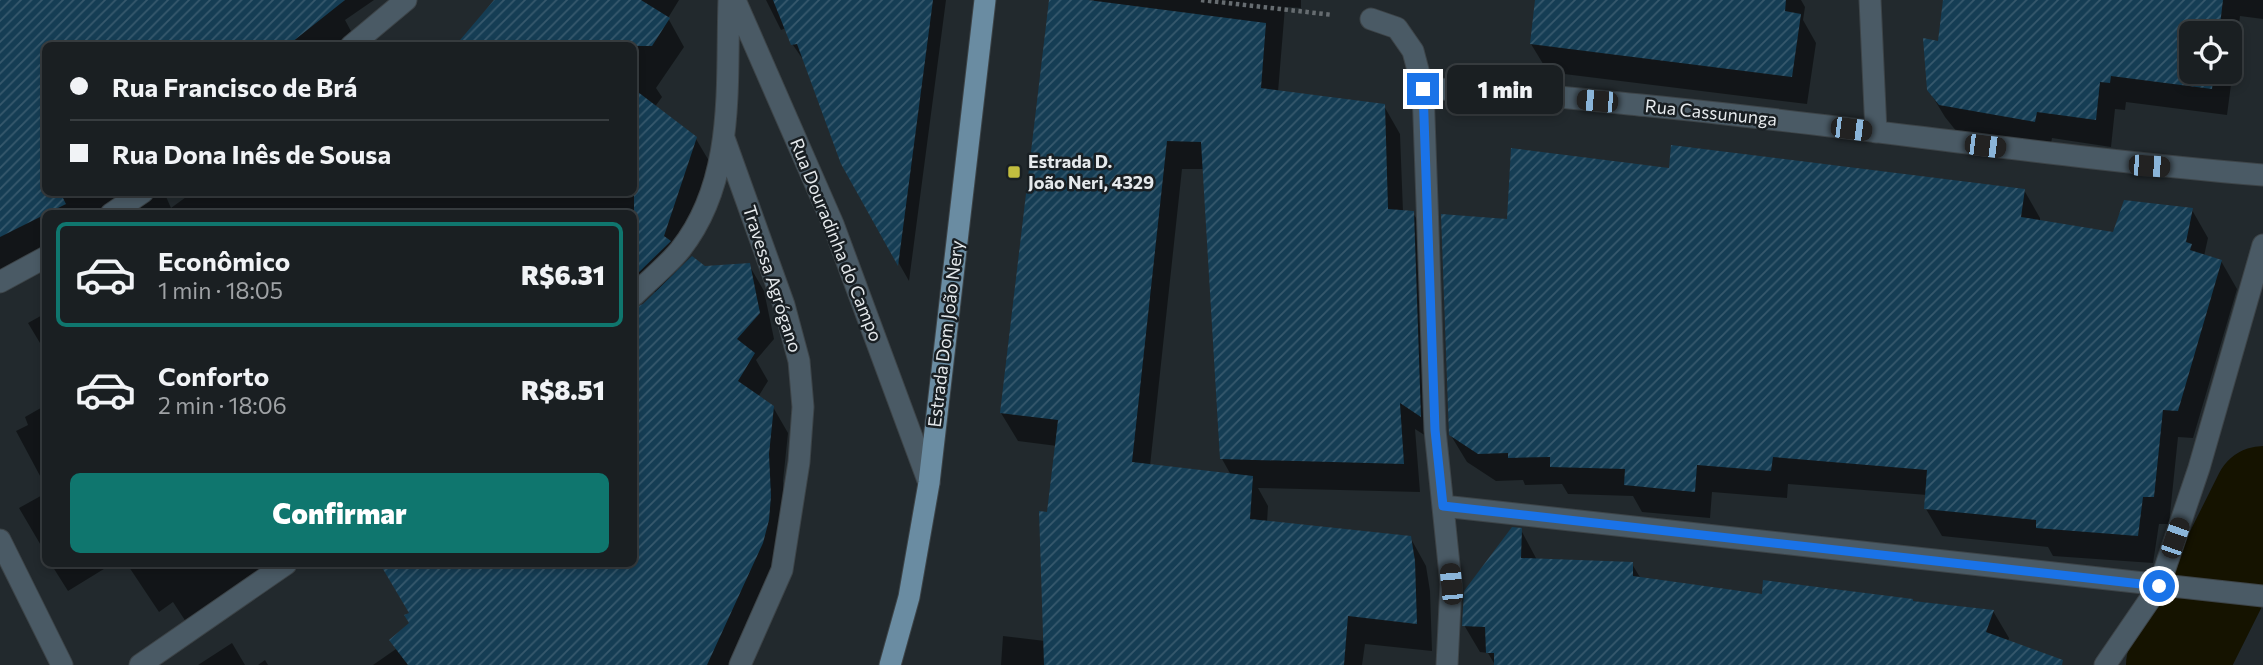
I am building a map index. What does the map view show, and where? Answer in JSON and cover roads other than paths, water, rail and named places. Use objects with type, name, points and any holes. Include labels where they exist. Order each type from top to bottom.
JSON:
[{"type":"main road","name":"Estrada Dom João Nery","points":[[890,665],[909,597],[929,483],[985,0]]},
{"type":"street","points":[[356,42],[406,0]]},
{"type":"street","points":[[637,292],[680,250],[710,202],[724,138],[729,0]]},
{"type":"street","name":"Rua Douradinha do Campo","points":[[735,0],[833,224],[929,483]]},
{"type":"street","points":[[1870,0],[1876,132]]},
{"type":"street","points":[[1371,19],[1397,28],[1413,51],[1423,89],[1435,430],[1451,584],[1447,665]]},
{"type":"street","name":"Rua Cassununga","points":[[1423,89],[1466,89],[1702,111],[2149,166],[2263,175]]},
{"type":"street","name":"Travessa Agrógano","points":[[724,138],[785,304],[799,361],[803,407],[799,462],[782,570],[740,665]]},
{"type":"street","points":[[117,210],[137,196]]},
{"type":"street","points":[[2105,665],[2159,586],[2199,468],[2263,245]]},
{"type":"street","points":[[0,282],[42,259]]},
{"type":"street","points":[[1443,506],[2263,596]]},
{"type":"street","points":[[0,540],[62,665]]},
{"type":"street","points":[[140,665],[282,567]]},
{"type":"waterway","points":[[2175,665],[2186,649],[2263,495]]},
{"type":"place","name":"Estrada D. João Neri, 4329","points":[[1014,172]]}]
